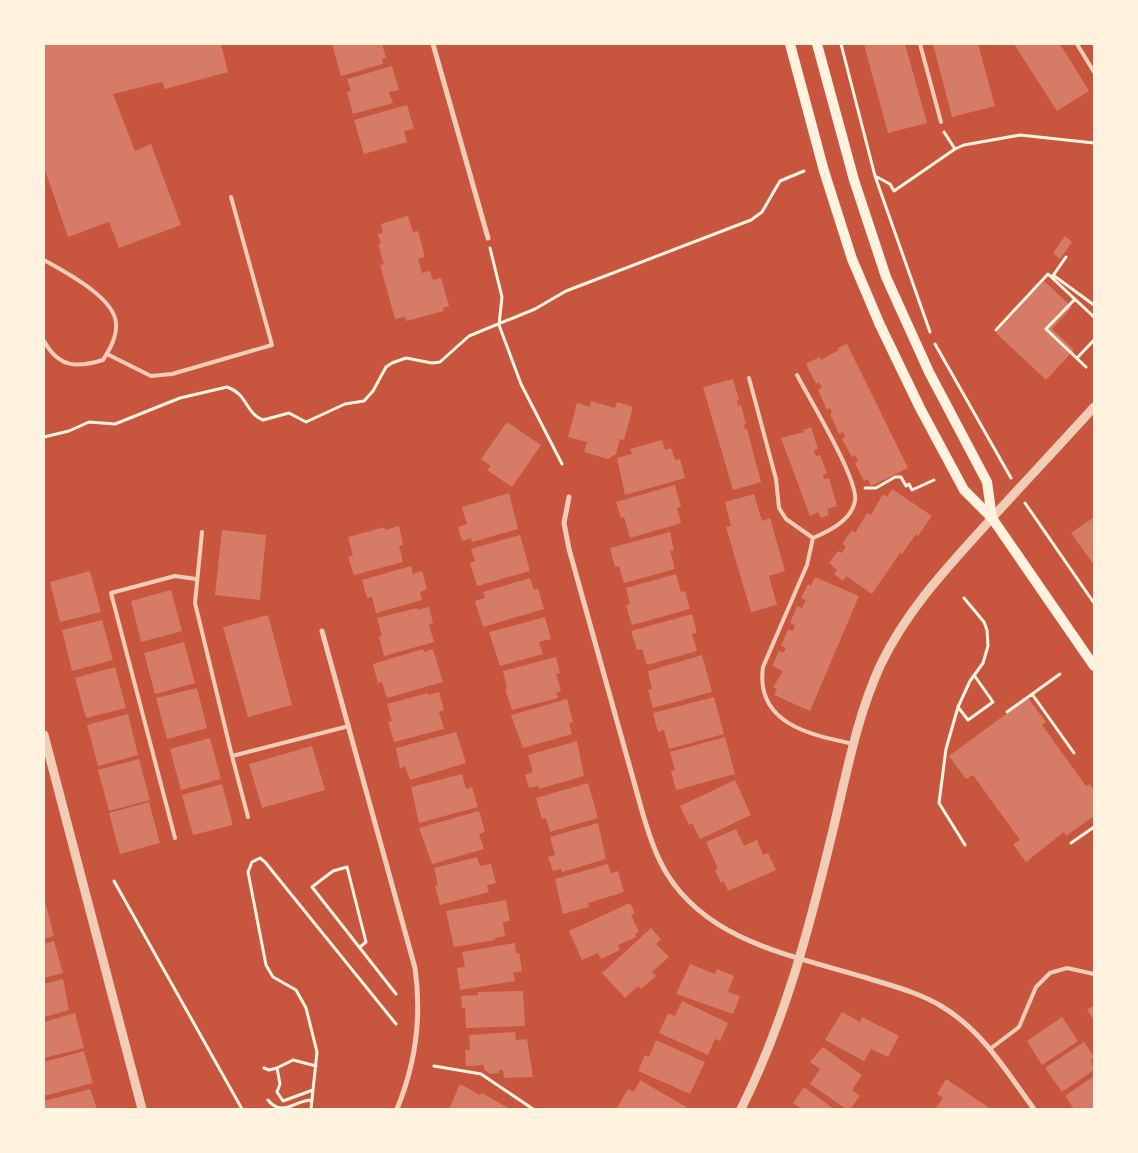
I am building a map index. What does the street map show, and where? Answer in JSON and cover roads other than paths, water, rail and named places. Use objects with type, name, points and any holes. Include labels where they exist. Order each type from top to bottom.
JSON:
[{"type":"main road","points":[[790,44],[837,214],[880,325],[920,408],[964,490],[992,518],[1094,666]]},
{"type":"main road","points":[[818,44],[854,180],[886,277],[929,372],[987,482],[992,518]]},
{"type":"street","points":[[433,44],[488,238]]},
{"type":"street","points":[[741,1109],[771,1045],[801,958],[854,744],[876,676],[904,624],[942,573],[1094,407]]},
{"type":"street","points":[[569,497],[564,523],[569,550],[644,818],[658,857],[667,874],[691,904],[720,927],[748,941],[922,996],[940,1005],[968,1024],[990,1049],[1034,1109]]},
{"type":"street","points":[[322,630],[410,945],[418,983],[419,1009],[416,1046],[397,1109]]},
{"type":"street","points":[[44,735],[142,1109]]},
{"type":"lane","points":[[920,44],[941,122]]},
{"type":"lane","points":[[1077,44],[1094,72]]},
{"type":"lane","points":[[107,354],[151,376],[172,374],[272,345],[231,197]]},
{"type":"lane","points":[[44,260],[80,281],[106,303],[113,312],[116,323],[115,335],[103,360],[82,366],[60,361],[44,341]]},
{"type":"lane","points":[[797,375],[851,480],[854,490],[855,501],[847,517],[829,530],[813,538]]},
{"type":"lane","points":[[749,378],[776,479],[779,508],[786,519],[813,538]]},
{"type":"lane","points":[[202,532],[196,579],[195,603],[197,620],[248,817]]},
{"type":"lane","points":[[813,538],[807,565],[763,667],[763,687],[769,706],[785,722],[824,737],[854,744]]},
{"type":"lane","points":[[175,838],[111,593],[175,576],[196,579]]},
{"type":"lane","points":[[232,756],[350,726]]},
{"type":"lane","points":[[990,1049],[1019,1027],[1036,987],[1050,973],[1067,968],[1094,974]]}]
